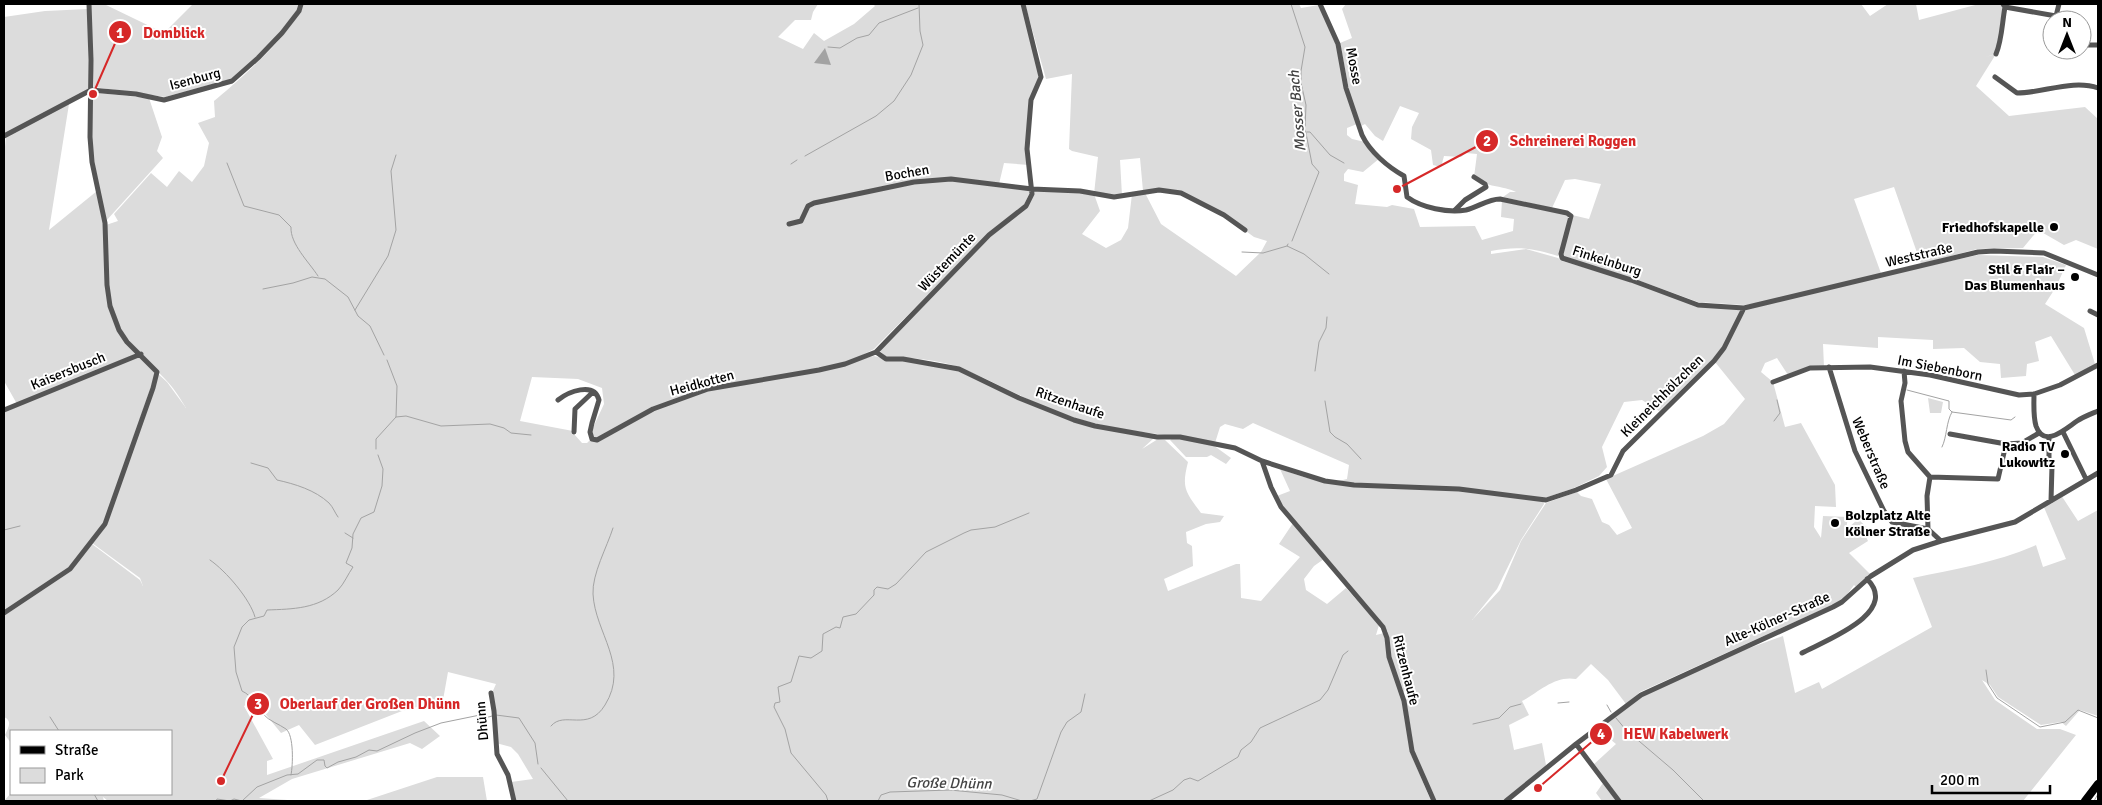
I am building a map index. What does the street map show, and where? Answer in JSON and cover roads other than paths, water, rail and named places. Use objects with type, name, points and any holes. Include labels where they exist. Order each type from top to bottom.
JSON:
[{"type":"main road","points":[[2085,801],[2098,784]]},
{"type":"street","points":[[4,613],[70,569],[105,524],[157,372],[127,342],[119,330],[110,306],[107,285],[105,223],[92,162],[90,137],[89,4]]},
{"type":"street","name":"Isenburg","points":[[91,90],[136,94],[164,100],[232,81],[282,33],[299,11],[300,4]]},
{"type":"street","points":[[1023,4],[1042,77],[1031,100],[1027,150],[1032,189],[1080,191],[1114,197],[1143,191],[1181,193],[1224,215],[1245,230]]},
{"type":"street","name":"Mosse","points":[[1320,4],[1338,44],[1346,88],[1362,135]]},
{"type":"street","points":[[1996,54],[2000,44],[2004,5],[2042,14]]},
{"type":"street","points":[[1996,77],[2017,93],[2075,86],[2098,88]]},
{"type":"street","points":[[4,136],[91,90]]},
{"type":"street","name":"Finkelnburg","points":[[1362,135],[1365,142],[1380,158],[1394,171],[1404,176],[1407,197],[1430,207],[1455,210],[1467,210],[1494,199],[1500,199],[1567,213],[1571,216],[1562,246],[1562,258],[1631,280],[1698,305],[1744,308]]},
{"type":"street","points":[[1455,210],[1486,187],[1485,184],[1474,176]]},
{"type":"street","name":"Bochen","points":[[790,224],[803,219],[808,206],[814,203],[929,180],[951,179],[1032,189]]},
{"type":"street","name":"Wüstemünte","points":[[876,352],[984,240],[1026,206],[1032,194],[1032,189]]},
{"type":"street","name":"Weststraße","points":[[1744,308],[1978,252],[2044,253],[2098,275]]},
{"type":"street","name":"Kleineichhölzchen","points":[[1612,474],[1623,451],[1714,361],[1724,348],[1744,308]]},
{"type":"street","points":[[2090,310],[2098,315]]},
{"type":"street","name":"Heidkotten","points":[[594,392],[599,400],[590,437],[597,440],[653,409],[708,390],[819,370],[845,364],[876,352]]},
{"type":"street","name":"Ritzenhaufe","points":[[876,352],[886,359],[903,359],[959,369],[1019,398],[1081,422],[1157,437],[1180,437],[1235,448],[1262,461],[1297,474],[1354,485],[1459,490],[1546,500],[1576,490],[1612,474]]},
{"type":"street","name":"Kaisersbusch","points":[[4,410],[141,354]]},
{"type":"street","name":"Im Siebenborn","points":[[1773,382],[1810,368],[1870,367],[1930,375],[2005,393],[2034,394],[2060,386],[2098,364]]},
{"type":"street","name":"Weberstraße","points":[[1828,367],[1855,451],[1884,511],[1892,522],[1928,529],[1941,540]]},
{"type":"street","points":[[1904,371],[1905,384],[1901,401],[1905,441],[1908,452],[1930,477],[1998,479],[2006,444]]},
{"type":"street","points":[[558,400],[576,390],[594,392]]},
{"type":"street","points":[[574,432],[573,414],[575,409],[594,392]]},
{"type":"street","points":[[2034,394],[2035,423],[2039,433],[2049,437],[2063,432],[2078,420],[2098,411]]},
{"type":"street","points":[[2063,432],[2086,480]]},
{"type":"street","points":[[1950,434],[2006,444],[2022,443],[2039,433]]},
{"type":"street","points":[[2049,437],[2049,462],[2052,466],[2051,501]]},
{"type":"street","name":"Ritzenhaufe","points":[[1262,461],[1271,487],[1281,507],[1383,627],[1387,638],[1389,657],[1404,701],[1412,751],[1434,801]]},
{"type":"street","name":"Alte-Kölner-Straße","points":[[1506,801],[1576,744],[1641,695],[1833,607],[1842,602],[1867,579],[1891,562],[1913,550],[1941,540],[2015,522],[2098,473]]},
{"type":"street","points":[[1928,529],[1926,496],[1930,477]]},
{"type":"street","points":[[1802,653],[1859,622],[1872,610],[1876,599],[1874,590],[1867,579]]},
{"type":"street","name":"Dhünn","points":[[491,693],[497,754],[508,775],[514,801]]},
{"type":"street","points":[[1576,744],[1619,801]]},
{"type":"waterway","points":[[805,156],[876,116],[894,101],[911,75],[923,45],[920,31],[919,4]]},
{"type":"waterway","name":"Mosser Bach","points":[[1291,4],[1305,47],[1301,71],[1301,83],[1306,105],[1305,128],[1312,164],[1319,172],[1292,241]]},
{"type":"waterway","points":[[828,47],[840,48],[857,38],[869,35],[879,23],[918,8]]},
{"type":"waterway","points":[[1307,132],[1310,132],[1330,155],[1344,163]]},
{"type":"waterway","points":[[355,310],[388,256],[396,230],[391,171],[396,155]]},
{"type":"waterway","points":[[791,164],[797,160]]},
{"type":"waterway","points":[[227,163],[244,206],[279,215],[291,227],[297,246],[318,276]]},
{"type":"waterway","name":"Mosser Bach","points":[[1288,244],[1287,246],[1304,254],[1329,274]]},
{"type":"waterway","points":[[1242,252],[1263,253],[1287,246]]},
{"type":"waterway","points":[[263,289],[312,277],[325,279],[348,297],[358,316],[370,326],[384,355]]},
{"type":"waterway","name":"Mosser Bach","points":[[1315,371],[1319,342],[1326,328],[1327,317]]},
{"type":"waterway","points":[[376,449],[376,439],[396,417],[397,386],[387,360]]},
{"type":"waterway","points":[[1907,390],[1949,401],[1949,409],[1952,412],[2011,420],[2015,417]]},
{"type":"waterway","points":[[1774,421],[1780,413],[1777,400]]},
{"type":"waterway","name":"Mosser Bach","points":[[1325,401],[1330,432],[1347,444],[1361,459]]},
{"type":"waterway","points":[[1942,447],[1952,412]]},
{"type":"waterway","points":[[396,417],[406,416],[441,426],[490,424],[504,428],[511,433],[531,435]]},
{"type":"waterway","points":[[291,775],[292,750],[289,732],[265,716],[251,698],[242,691],[236,672],[234,647],[242,627],[249,620],[264,616],[267,610],[305,607],[314,604],[322,601],[340,588],[353,567],[346,563],[352,548],[353,534],[361,518],[374,512],[382,486],[383,469],[378,455]]},
{"type":"waterway","points":[[251,463],[268,468],[277,480],[318,494],[332,506],[338,517]]},
{"type":"waterway","points":[[828,801],[826,795],[791,753],[785,729],[774,707],[775,703],[780,702],[778,687],[791,682],[799,656],[811,658],[822,651],[823,634],[836,627],[840,628],[843,617],[856,614],[874,595],[874,590],[877,587],[888,589],[896,584],[926,552],[971,530],[995,527],[1029,513]]},
{"type":"waterway","points":[[4,530],[20,526]]},
{"type":"waterway","points":[[551,726],[563,720],[591,718],[605,705],[612,690],[613,663],[595,608],[593,586],[597,569],[613,528]]},
{"type":"waterway","points":[[345,533],[353,538]]},
{"type":"waterway","points":[[210,560],[237,586],[255,617]]},
{"type":"waterway","name":"Große Dhünn","points":[[1149,801],[1173,790],[1184,780],[1190,778],[1198,781],[1238,757],[1241,750],[1251,742],[1260,728],[1320,700],[1328,690],[1343,655],[1348,651]]},
{"type":"waterway","points":[[1986,670],[1988,684],[1997,698],[2040,727],[2065,722],[2078,710],[2098,718]]},
{"type":"waterway","points":[[1030,801],[1037,799],[1061,732],[1067,722],[1081,712],[1085,694]]},
{"type":"waterway","points":[[1558,703],[1569,702]]},
{"type":"waterway","points":[[1473,724],[1499,718],[1510,707],[1521,704]]},
{"type":"waterway","points":[[1607,705],[1611,712]]},
{"type":"waterway","name":"Große Dhünn","points":[[216,801],[217,799],[242,801],[257,787],[287,775],[298,774],[317,760],[324,760],[327,768],[369,750],[377,751],[441,723],[480,715],[485,718],[492,716]]},
{"type":"waterway","name":"Große Dhünn","points":[[496,715],[519,718],[535,743],[538,764]]},
{"type":"waterway","points":[[50,717],[58,730]]},
{"type":"waterway","points":[[1616,718],[1626,730],[1673,770],[1704,801]]},
{"type":"waterway","name":"Große Dhünn","points":[[541,768],[568,801]]},
{"type":"waterway","name":"Große Dhünn","points":[[878,801],[881,795],[890,792],[950,790],[1002,795],[1022,801]]},
{"type":"waterway","points":[[2094,801],[2098,794]]},
{"type":"waterway","points":[[95,795],[98,801]]},
{"type":"place","name":"Domblick","points":[[93,94]]},
{"type":"place","name":"Schreinerei Roggen","points":[[1397,189]]},
{"type":"place","name":"Friedhofskapelle","points":[[2054,227]]},
{"type":"place","name":"Stil & Flair – Das Blumenhaus","points":[[2075,277]]},
{"type":"place","name":"Radio TV Lukowitz","points":[[2065,454]]},
{"type":"place","name":"Bolzplatz Alte Kölner Straße","points":[[1835,523]]},
{"type":"place","name":"Oberlauf der Großen Dhünn","points":[[221,781]]},
{"type":"place","name":"HEW Kabelwerk","points":[[1538,788]]}]
